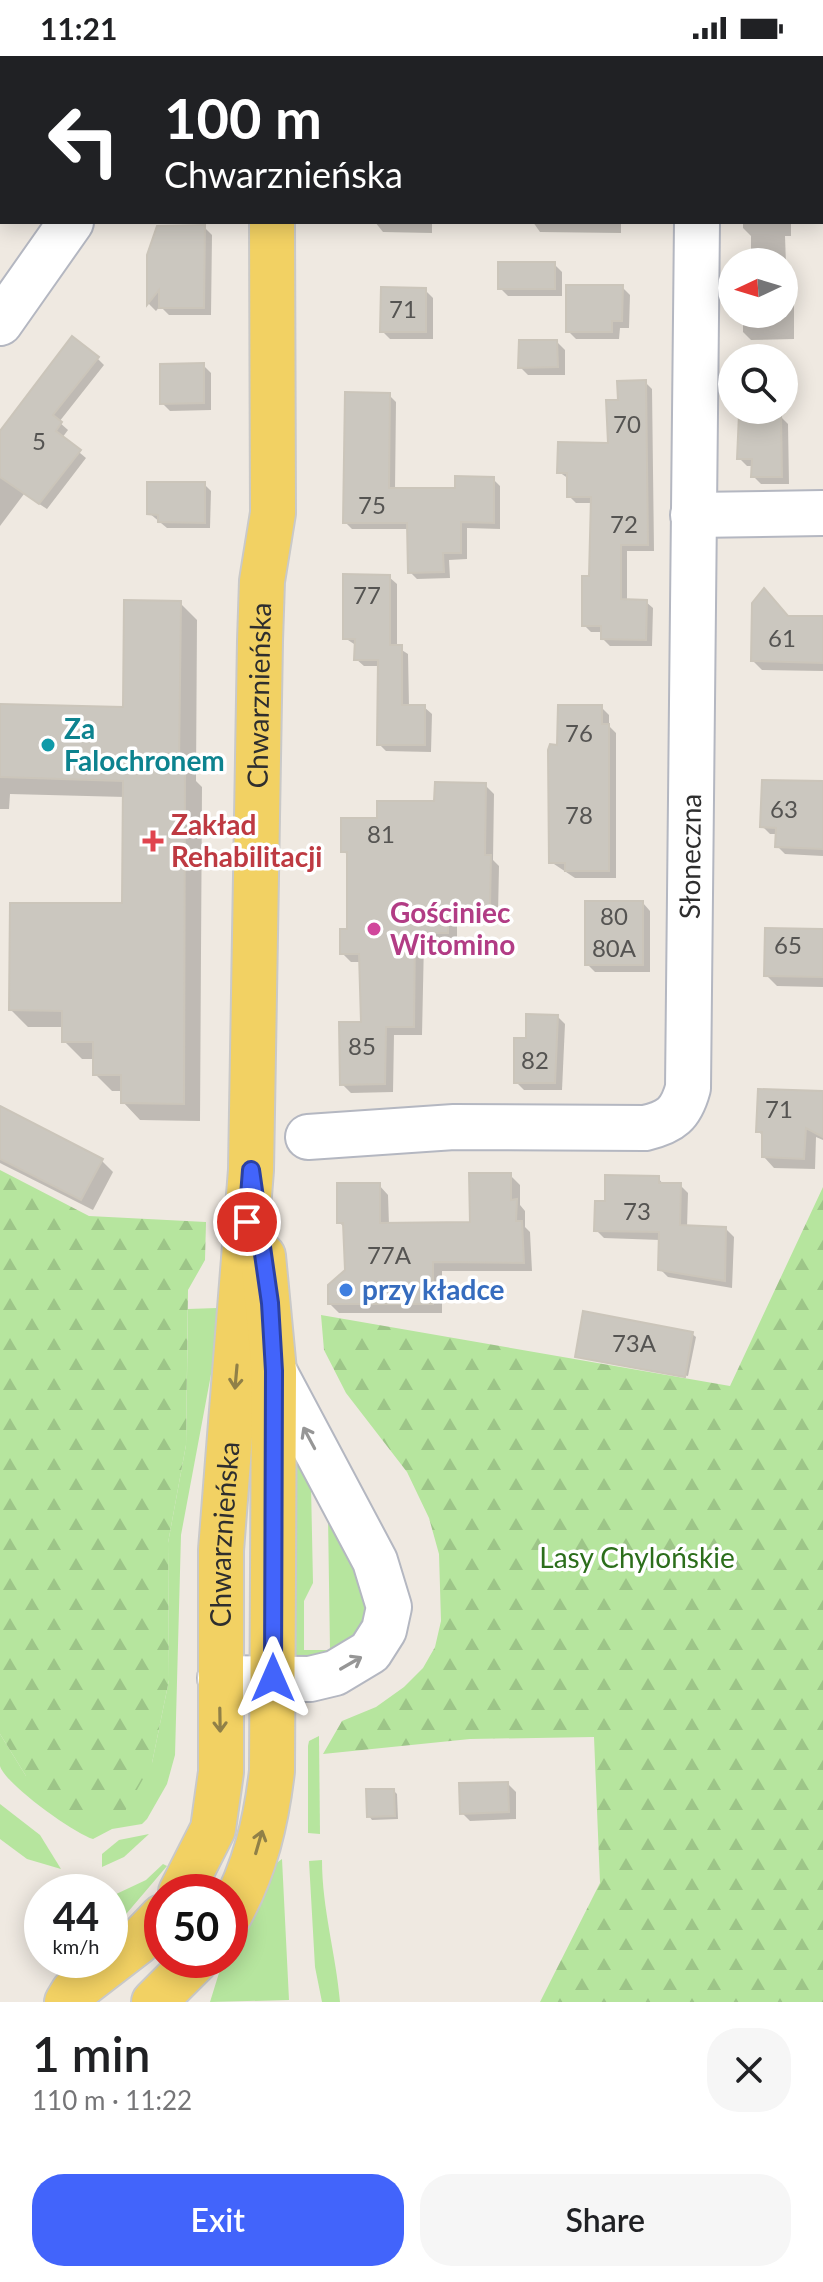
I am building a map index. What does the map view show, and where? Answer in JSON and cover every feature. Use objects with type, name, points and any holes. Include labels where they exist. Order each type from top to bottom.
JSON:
[{"type":"main road","name":"Chwarznieńska","points":[[190,1874],[213,1829],[221,1772],[221,1550],[251,1170],[260,626],[262,581],[273,513],[272,224]]},
{"type":"main road","name":"Chwarznieńska","points":[[248,1876],[268,1810],[273,1678],[274,1371],[270,1303],[251,1170]]},
{"type":"main road","points":[[67,2002],[73,1992],[144,1936]]},
{"type":"main road","points":[[154,2002],[178,1978]]},
{"type":"street","points":[[0,323],[70,224]]},
{"type":"street","name":"Słoneczna","points":[[308,1137],[454,1127],[645,1128],[665,1124],[678,1115],[688,1088],[697,224]]},
{"type":"street","points":[[693,515],[823,513]]},
{"type":"street","points":[[220,1678],[310,1679],[335,1673],[370,1652],[384,1630],[389,1607],[375,1561],[274,1371]]},
{"type":"green space","points":[[0,1170],[89,1216],[206,1222],[205,1260],[188,1290],[186,1445],[168,1543],[169,1680],[152,1763],[124,1813],[81,1819],[26,1776],[0,1734]]},
{"type":"green space","name":"Lasy Chylońskie","points":[[823,1187],[823,2002],[540,2002],[600,1883],[594,1737],[470,1739],[323,1754],[342,1721],[376,1707],[404,1687],[423,1668],[435,1647],[441,1621],[439,1554],[429,1518],[407,1472],[346,1393],[324,1350],[321,1315],[730,1386]]},
{"type":"green space","points":[[217,1308],[215,1353],[181,1535],[175,1755],[167,1784],[147,1819],[142,1824],[112,1829],[93,1839],[42,1807],[5,1774],[0,1766],[0,1734],[26,1776],[152,1763],[169,1680],[168,1543],[186,1445],[188,1309]]},
{"type":"green space","points":[[293,1453],[311,1485],[313,1583],[304,1601],[304,1650],[330,1650],[328,1516],[354,1566],[365,1602],[363,1619],[356,1634],[334,1649],[312,1656],[294,1655]]},
{"type":"green space","points":[[319,1736],[320,1834],[308,1833],[308,1746],[309,1741]]},
{"type":"green space","points":[[0,1804],[40,1835],[61,1869],[27,1859],[0,1839]]},
{"type":"green space","points":[[149,1834],[124,1857],[102,1867],[102,1854],[119,1840]]},
{"type":"green space","points":[[282,1859],[289,2000],[210,2002],[217,1978],[248,1978],[248,1907],[274,1866]]},
{"type":"green space","points":[[322,1860],[324,1896],[340,2002],[322,2002],[315,1967],[309,1861]]},
{"type":"green space","points":[[163,1864],[167,1866],[160,1874],[152,1874]]},
{"type":"green space","points":[[144,1881],[144,1893],[128,1912],[128,1888]]},
{"type":"building","points":[[205,225],[204,308],[159,308],[159,290],[147,305],[147,255],[157,226]]},
{"type":"building","points":[[498,262],[555,262],[555,289],[498,289]]},
{"type":"building","points":[[566,285],[623,285],[622,321],[612,321],[612,332],[566,332]]},
{"type":"building","points":[[381,287],[426,288],[426,332],[380,332]]},
{"type":"building","points":[[72,336],[99,357],[53,415],[62,422],[56,431],[81,450],[39,504],[0,477],[0,431]]},
{"type":"building","points":[[519,340],[557,340],[558,367],[518,368]]},
{"type":"building","points":[[204,363],[204,403],[160,404],[160,364]]},
{"type":"building","points":[[646,380],[648,545],[621,545],[621,599],[647,600],[646,640],[601,639],[601,626],[582,626],[582,576],[589,576],[591,497],[567,497],[567,473],[557,473],[558,442],[608,443],[606,400],[618,400],[617,381]]},
{"type":"building","points":[[345,392],[390,393],[389,488],[455,488],[455,476],[494,477],[494,523],[461,522],[461,553],[443,553],[444,572],[408,573],[407,523],[343,523]]},
{"type":"building","points":[[739,424],[781,424],[782,477],[751,477],[752,459],[737,459]]},
{"type":"building","points":[[147,482],[205,482],[205,523],[158,522],[158,515],[147,514]]},
{"type":"building","points":[[343,574],[390,575],[390,645],[402,645],[402,705],[425,705],[425,745],[377,745],[378,660],[354,660],[355,639],[343,639]]},
{"type":"building","points":[[764,588],[788,616],[823,616],[823,663],[751,661],[752,603]]},
{"type":"building","name":"Zakład Rehabilitacji","points":[[124,600],[181,601],[179,767],[185,768],[184,1104],[121,1103],[121,1075],[93,1075],[93,1042],[62,1042],[62,1011],[9,1010],[10,903],[122,903],[123,781],[0,777],[0,704],[123,707]]},
{"type":"building","points":[[558,705],[602,705],[602,724],[609,724],[609,871],[565,871],[565,863],[549,863],[548,750],[550,744],[557,745]]},
{"type":"building","points":[[762,780],[823,781],[823,849],[775,847],[776,828],[760,827]]},
{"type":"building","points":[[435,782],[486,783],[485,855],[491,855],[490,906],[448,906],[448,933],[415,933],[414,1027],[386,1027],[385,1084],[340,1085],[339,1022],[361,1022],[359,954],[340,954],[340,929],[347,929],[347,852],[341,852],[341,818],[377,818],[377,801],[434,801]]},
{"type":"building","points":[[585,901],[643,901],[643,965],[585,965]]},
{"type":"building","points":[[765,928],[823,929],[823,977],[764,976]]},
{"type":"building","points":[[526,1014],[558,1015],[555,1083],[514,1083],[514,1038],[526,1038]]},
{"type":"building","points":[[758,1089],[823,1091],[823,1137],[806,1128],[804,1159],[762,1157],[762,1132],[756,1132]]},
{"type":"building","points":[[0,1106],[103,1159],[81,1200],[0,1159]]},
{"type":"building","points":[[469,1173],[511,1173],[511,1200],[517,1199],[516,1221],[522,1221],[524,1263],[433,1262],[433,1304],[328,1304],[328,1285],[345,1270],[343,1223],[337,1223],[337,1183],[380,1183],[380,1223],[470,1222]]},
{"type":"building","points":[[605,1175],[659,1176],[659,1183],[681,1183],[680,1225],[726,1227],[725,1281],[658,1270],[659,1232],[594,1231],[595,1201],[605,1201]]},
{"type":"building","points":[[583,1311],[693,1332],[685,1377],[575,1357]]},
{"type":"building","points":[[508,1782],[509,1812],[460,1814],[459,1783]]},
{"type":"building","points":[[366,1789],[394,1789],[395,1816],[367,1817]]},
{"type":"place","name":"Za Falochronem","points":[[48,745]]},
{"type":"place","name":"Zakład Rehabilitacji","points":[[153,841]]},
{"type":"place","name":"Gościniec Witomino","points":[[374,929]]},
{"type":"place","name":"przy kładce","points":[[346,1290]]},
{"type":"route","points":[[247,1222],[251,1170],[270,1303],[274,1371],[273,1678]]}]
